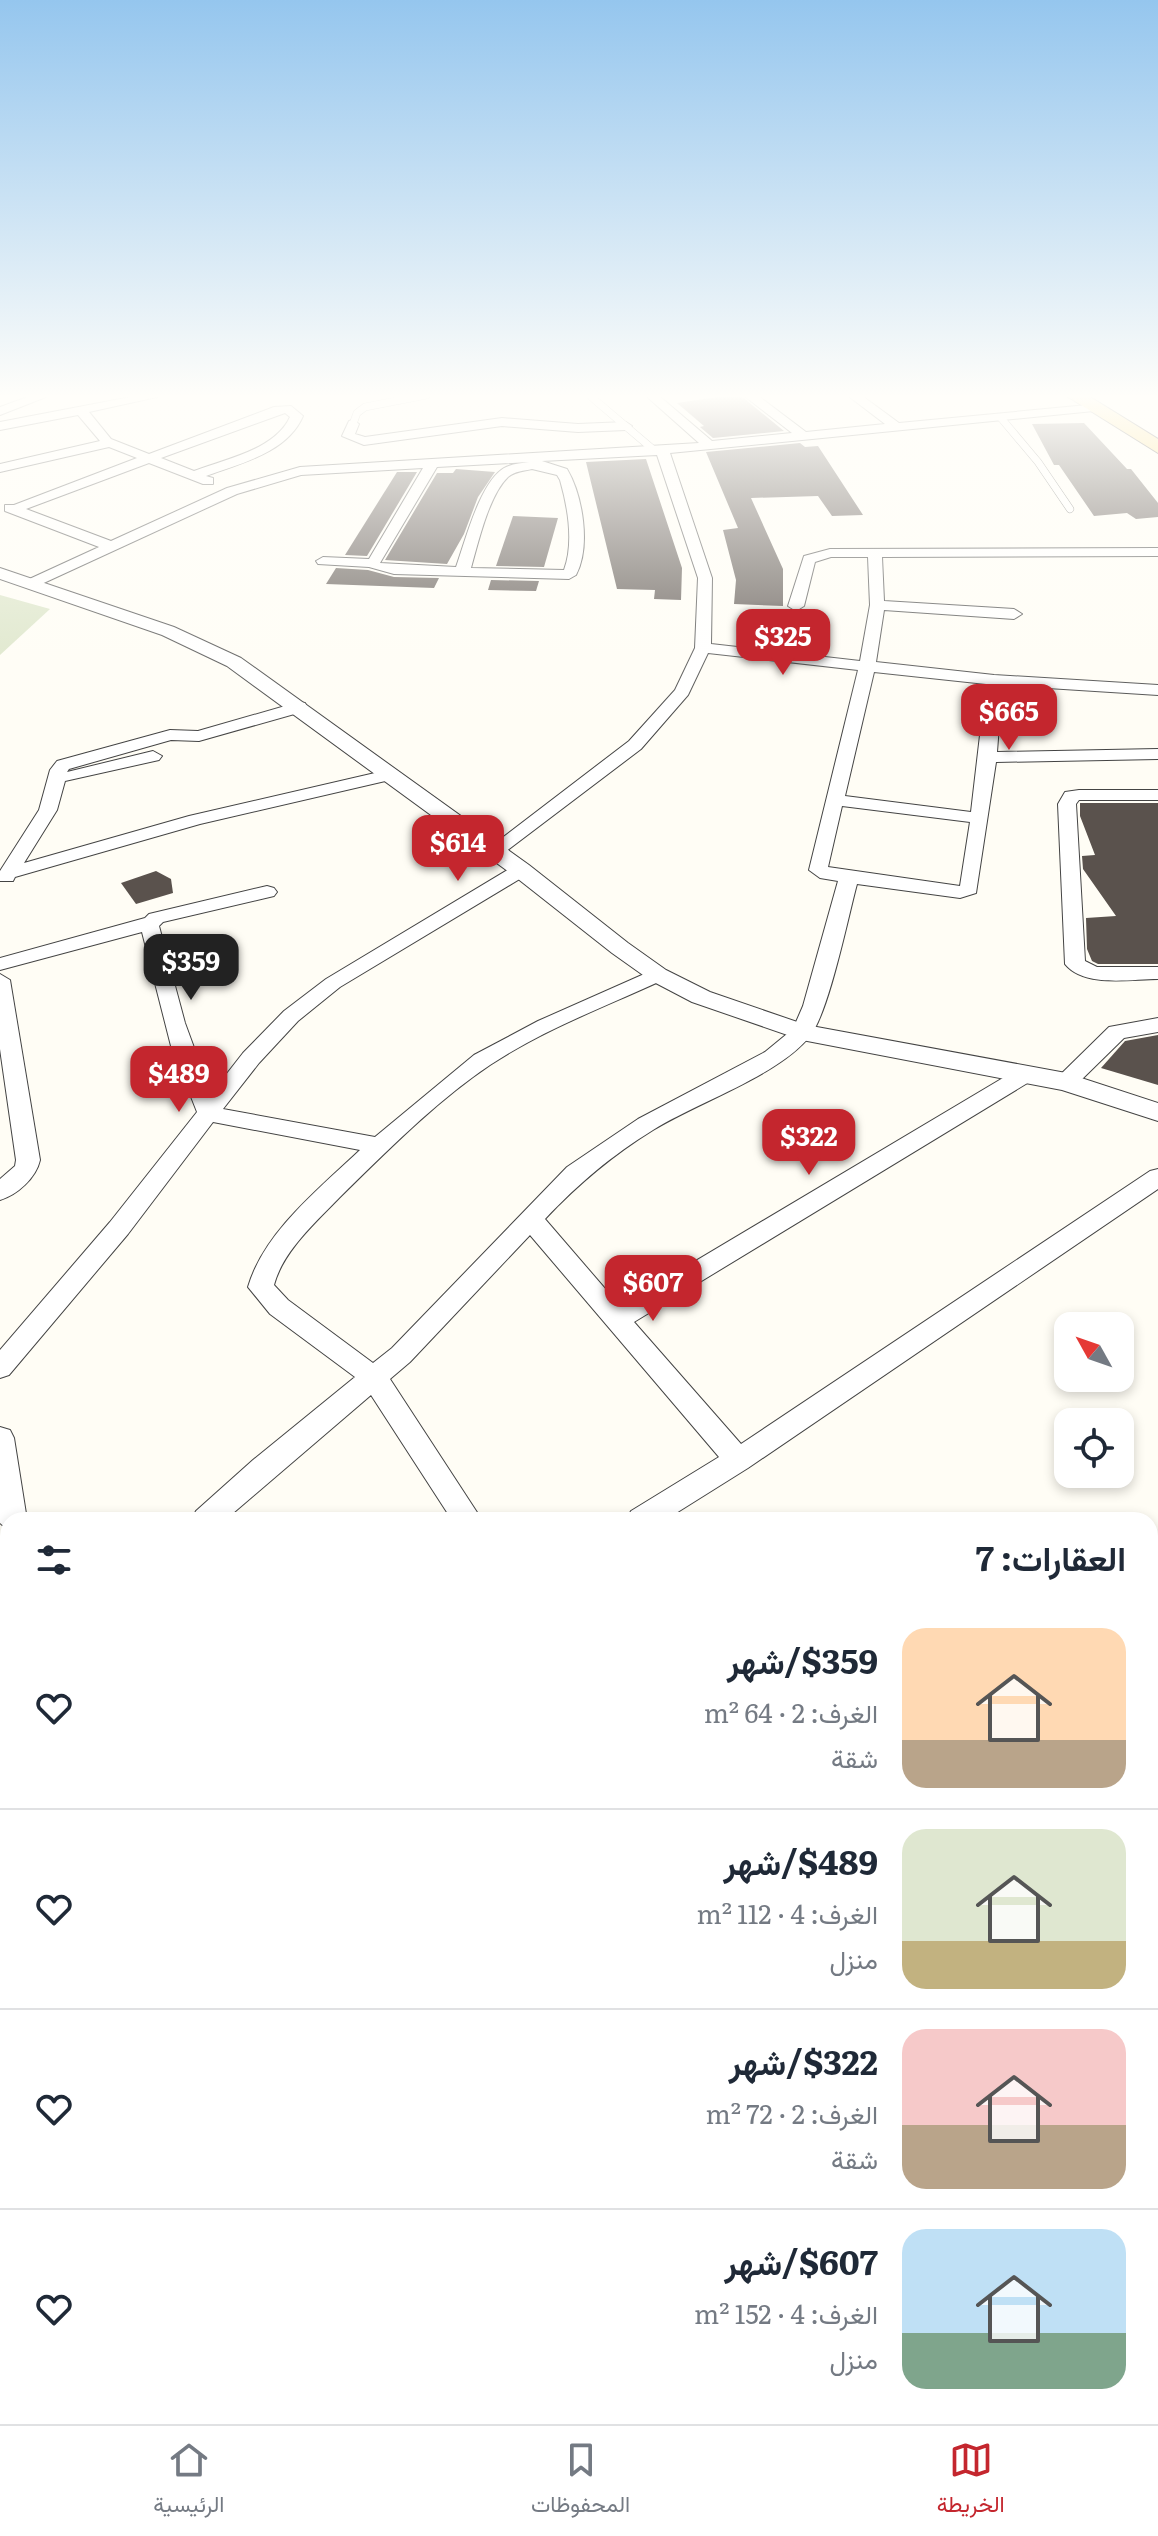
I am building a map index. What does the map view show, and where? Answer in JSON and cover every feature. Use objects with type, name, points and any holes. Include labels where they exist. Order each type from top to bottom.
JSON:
[{"type":"street","points":[[30,584],[194,508]]},
{"type":"street","points":[[373,563],[406,508]]},
{"type":"street","points":[[462,572],[485,508]]},
{"type":"street","points":[[323,561],[373,563],[386,569],[567,576],[573,573],[573,508]]},
{"type":"street","points":[[494,851],[635,745],[682,692],[703,648],[705,578],[679,508]]},
{"type":"street","points":[[15,509],[110,546]]},
{"type":"street","points":[[875,551],[877,605],[867,666],[818,868],[823,873],[967,891],[988,757],[994,680]]},
{"type":"street","points":[[796,606],[809,559],[830,553],[1158,552]]},
{"type":"street","points":[[0,573],[199,644],[234,662],[521,870],[658,975],[739,1012],[802,1032],[1066,1082],[1158,1112]]},
{"type":"street","points":[[877,605],[1014,614]]},
{"type":"street","points":[[703,648],[994,680],[1158,690]]},
{"type":"street","points":[[4,879],[48,810],[58,773],[74,777],[108,769],[184,747],[199,736],[299,707]]},
{"type":"street","points":[[988,757],[1158,754]]},
{"type":"street","points":[[4,879],[195,820],[388,775]]},
{"type":"street","points":[[1158,795],[1079,795],[1071,796],[1067,804],[1075,964],[1093,973],[1158,973]]},
{"type":"street","points":[[836,800],[979,818]]},
{"type":"street","points":[[0,1368],[110,1240],[251,1058],[291,1016],[333,983],[521,870]]},
{"type":"street","points":[[215,1512],[263,1468],[375,1379],[575,1173],[620,1139],[762,1063],[788,1046],[802,1032],[813,1006],[849,877]]},
{"type":"street","points":[[0,964],[130,926],[148,926],[156,918],[267,892]]},
{"type":"street","points":[[148,926],[187,1066],[209,1114]]},
{"type":"street","points":[[463,1512],[375,1379],[337,1347],[279,1307],[259,1281],[280,1245],[379,1146],[450,1081],[486,1057],[658,975]]},
{"type":"street","points":[[0,980],[28,1160],[26,1170],[0,1192]]},
{"type":"street","points":[[1066,1082],[1117,1032],[1158,1025]]},
{"type":"street","points":[[617,1320],[1026,1074]]},
{"type":"street","points":[[209,1114],[379,1146]]},
{"type":"street","points":[[654,1512],[738,1460],[1158,1177]]},
{"type":"street","points":[[530,1218],[738,1460]]},
{"type":"street","points":[[0,1438],[12,1512]]},
{"type":"green space","points":[[0,595],[50,609],[0,655]]},
{"type":"building","points":[[374,508],[396,508],[367,556],[345,555]]},
{"type":"building","points":[[416,508],[474,508],[447,564],[385,560]]},
{"type":"building","points":[[597,508],[662,508],[682,568],[681,600],[654,599],[655,590],[617,589]]},
{"type":"building","points":[[730,508],[756,508],[783,569],[783,606],[734,604],[736,580],[723,530],[738,528]]},
{"type":"building","points":[[826,508],[859,508],[863,515],[832,516]]},
{"type":"building","points":[[1089,508],[1158,508],[1158,517],[1136,519],[1127,513],[1094,516]]},
{"type":"building","points":[[513,516],[558,518],[544,567],[496,566]]},
{"type":"building","points":[[336,568],[368,570],[394,577],[439,578],[434,588],[326,584]]},
{"type":"building","points":[[491,580],[539,581],[536,591],[488,590]]},
{"type":"building","points":[[1080,803],[1158,803],[1158,964],[1098,964],[1092,961],[1087,949],[1086,918],[1116,916],[1083,869],[1082,856],[1095,855],[1080,816]]},
{"type":"building","points":[[156,871],[171,879],[173,893],[136,904],[121,883]]},
{"type":"building","points":[[1158,1035],[1158,1085],[1101,1068],[1125,1041]]}]
